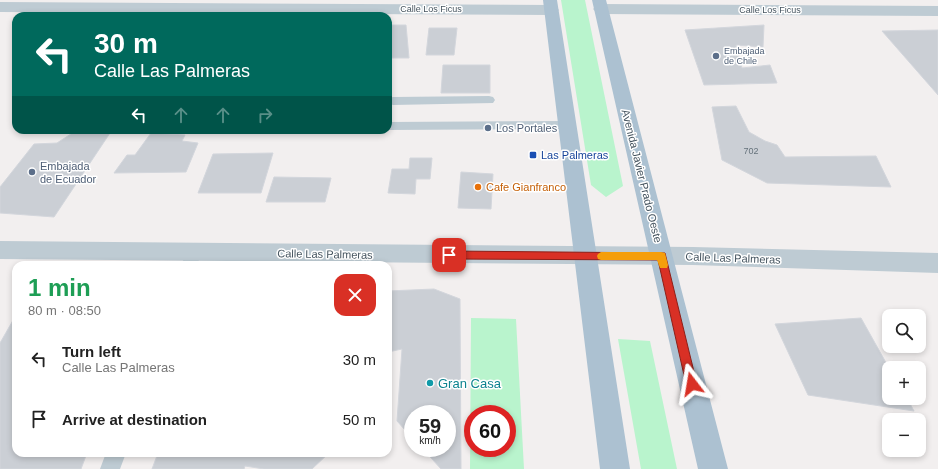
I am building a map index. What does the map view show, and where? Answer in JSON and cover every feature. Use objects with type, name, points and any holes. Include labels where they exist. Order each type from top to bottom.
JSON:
[{"type":"main road","name":"Avenida Javier Prado Oeste","points":[[600,4],[713,469]]},
{"type":"main road","points":[[550,5],[615,469]]},
{"type":"street","name":"Calle Los Ficus","points":[[0,7],[291,4],[550,5]]},
{"type":"street","name":"Calle Los Ficus","points":[[600,4],[938,11]]},
{"type":"street","name":"Calle Las Palmeras","points":[[0,250],[192,259],[661,256],[938,263]]},
{"type":"lane","points":[[392,100],[489,100]]},
{"type":"lane","points":[[392,101],[399,105],[402,112],[404,126]]},
{"type":"lane","points":[[392,126],[567,125]]},
{"type":"lane","points":[[110,469],[114,457]]},
{"type":"green space","points":[[561,0],[585,0],[623,186],[606,197],[591,185]]},
{"type":"green space","points":[[471,318],[516,319],[524,469],[470,469],[470,457],[516,457],[516,405],[470,405]]},
{"type":"green space","points":[[618,339],[650,341],[677,469],[641,469]]},
{"type":"building","points":[[392,25],[406,25],[409,58],[392,58]]},
{"type":"building","name":"Embajada de Chile","points":[[764,25],[763,47],[736,45],[742,68],[770,65],[777,83],[704,85],[685,30]]},
{"type":"building","points":[[429,28],[457,28],[454,55],[426,55]]},
{"type":"building","points":[[938,30],[938,95],[882,31]]},
{"type":"building","points":[[443,65],[490,65],[490,93],[441,93]]},
{"type":"building","points":[[736,106],[749,132],[765,141],[777,145],[785,157],[876,156],[891,187],[767,183],[722,160],[712,107]]},
{"type":"building","points":[[71,134],[109,134],[54,217],[0,213],[0,187],[34,144],[57,143]]},
{"type":"building","points":[[150,134],[185,135],[182,141],[198,143],[186,172],[114,173],[127,155],[135,155]]},
{"type":"building","points":[[273,153],[261,193],[198,193],[213,154]]},
{"type":"building","points":[[410,158],[432,158],[430,179],[416,179],[415,194],[388,193],[392,169],[409,169]]},
{"type":"building","points":[[461,172],[493,174],[491,209],[458,208]]},
{"type":"building","points":[[274,177],[331,178],[325,202],[266,202]]},
{"type":"building","name":"Gran Casa","points":[[434,289],[460,299],[461,469],[441,469],[430,457],[456,457],[456,405],[404,405],[404,429],[397,421],[402,349],[392,351],[392,291]]},
{"type":"building","points":[[861,318],[885,361],[882,361],[882,405],[911,405],[914,411],[808,395],[775,324]]},
{"type":"building","points":[[12,322],[12,457],[86,457],[81,469],[0,469],[0,343]]},
{"type":"building","points":[[156,457],[325,457],[312,469],[264,469],[245,466],[244,469],[152,469]]},
{"type":"slow traffic","points":[[601,256],[661,256],[663,265]]},
{"type":"place","name":"Embajada de Chile","points":[[716,56]]},
{"type":"place","name":"Los Portales","points":[[488,128]]},
{"type":"place","name":"Las Palmeras","points":[[533,155]]},
{"type":"place","name":"Embajada de Ecuador","points":[[32,172]]},
{"type":"place","name":"Cafe Gianfranco","points":[[478,187]]},
{"type":"place","name":"Gran Casa","points":[[430,383]]},
{"type":"route","points":[[449,255],[661,256],[692,384]]}]
